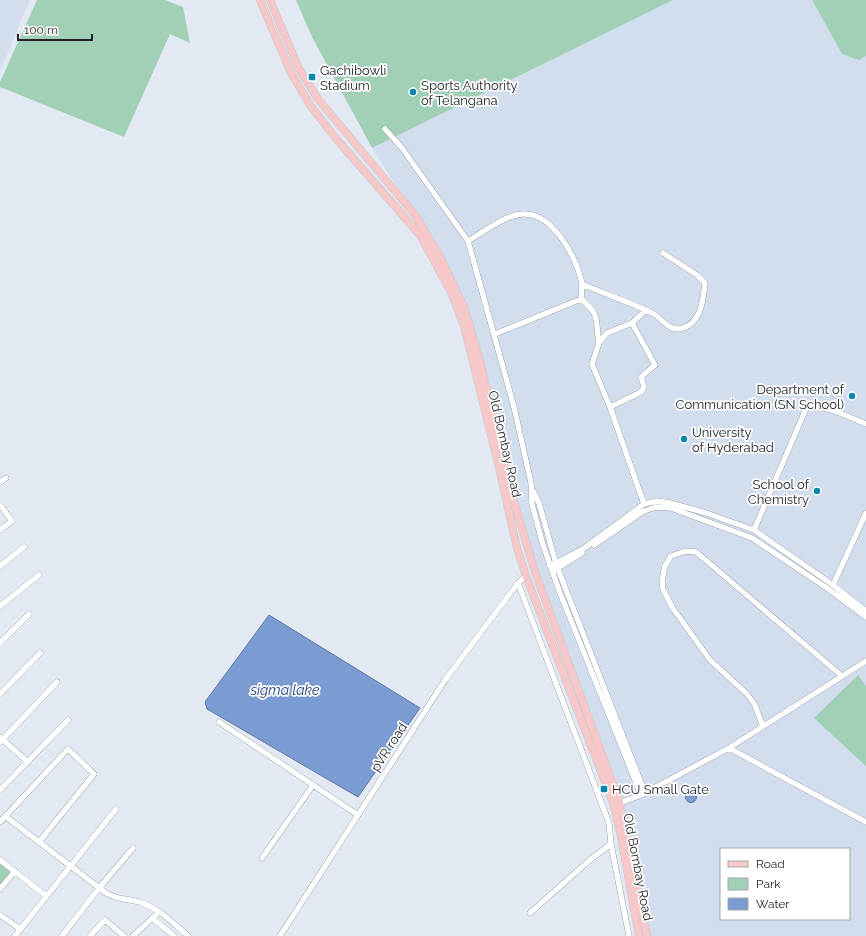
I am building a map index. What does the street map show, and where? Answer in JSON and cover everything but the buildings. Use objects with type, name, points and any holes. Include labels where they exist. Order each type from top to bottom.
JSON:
[{"type":"main road","name":"Old Bombay Road","points":[[260,0],[291,73],[310,105],[338,141],[420,235],[451,292],[464,326],[498,463],[517,548],[526,576],[612,803],[621,836],[639,936]]},
{"type":"main road","name":"Old Bombay Road","points":[[270,0],[299,69],[318,99],[414,215],[438,253],[464,307],[480,361],[510,485],[535,572],[620,803],[647,936]]},
{"type":"street","points":[[385,129],[402,148],[468,241],[495,334],[533,490],[532,504],[554,568],[643,794]]},
{"type":"street","points":[[468,241],[508,218],[523,214],[537,216],[550,225],[573,255],[580,273],[582,284],[581,299]]},
{"type":"street","points":[[582,284],[655,315],[666,324],[676,329],[683,328],[692,322],[702,307],[705,283],[663,253]]},
{"type":"street","points":[[495,334],[581,299]]},
{"type":"street","points":[[581,299],[592,308],[597,316],[596,326],[599,343]]},
{"type":"street","points":[[644,504],[610,407],[592,364],[599,343],[607,333],[632,323],[645,311]]},
{"type":"street","points":[[610,407],[641,392],[644,386],[641,377],[655,365],[632,323]]},
{"type":"street","points":[[754,530],[808,404],[835,411],[866,424]]},
{"type":"street","points":[[0,482],[6,478]]},
{"type":"street","points":[[554,568],[583,549],[644,504],[657,501],[706,513],[754,530],[833,585],[866,611]]},
{"type":"street","points":[[0,505],[12,521],[0,530]]},
{"type":"street","points":[[554,568],[644,511],[666,506],[752,538],[827,588],[866,617]]},
{"type":"street","points":[[833,585],[866,513]]},
{"type":"street","points":[[0,566],[24,547]]},
{"type":"street","points":[[764,727],[755,705],[748,694],[710,660],[667,598],[662,581],[665,566],[671,556],[686,551],[696,552],[842,676]]},
{"type":"street","points":[[0,606],[39,575]]},
{"type":"street","name":"pVR road","points":[[280,936],[446,680],[518,583],[526,576]]},
{"type":"street","points":[[518,583],[606,816],[629,936]]},
{"type":"street","points":[[0,643],[29,614]]},
{"type":"street","points":[[0,694],[40,652]]},
{"type":"street","points":[[620,803],[643,794],[729,748],[866,661]]},
{"type":"street","points":[[28,762],[1,740],[57,682]]},
{"type":"street","points":[[0,790],[68,720]]},
{"type":"street","points":[[219,722],[358,815]]},
{"type":"street","points":[[729,748],[866,822]]},
{"type":"street","points":[[0,822],[68,749],[94,774],[39,842]]},
{"type":"street","points":[[262,858],[314,785]]},
{"type":"street","points":[[15,936],[116,810]]},
{"type":"street","points":[[5,816],[99,888],[112,896],[140,902],[159,912],[184,935]]},
{"type":"street","points":[[530,913],[592,858],[611,844]]},
{"type":"street","points":[[62,936],[99,888],[133,848]]},
{"type":"street","points":[[0,860],[46,896]]},
{"type":"street","points":[[0,889],[15,872]]},
{"type":"street","points":[[133,936],[159,912]]},
{"type":"street","points":[[0,915],[20,929]]},
{"type":"street","points":[[152,918],[174,936]]},
{"type":"street","points":[[90,936],[105,920],[124,936]]},
{"type":"shaded area","points":[[0,0],[30,0],[0,71]]},
{"type":"shaded area","name":"University of Hyderabad","points":[[673,0],[812,0],[842,54],[859,60],[866,56],[866,936],[650,936],[620,790],[532,554],[470,324],[456,290],[415,215],[372,148]]},
{"type":"green space","points":[[37,0],[165,0],[183,7],[190,43],[170,34],[124,137],[0,87],[0,82]]},
{"type":"green space","name":"Sports Authority of Telangana","points":[[296,0],[673,0],[372,148],[312,37]]},
{"type":"green space","points":[[812,0],[866,0],[866,56],[859,60],[842,54]]},
{"type":"green space","points":[[858,675],[866,686],[866,766],[814,718]]},
{"type":"green space","points":[[0,863],[11,872],[0,886]]},
{"type":"water","name":"sigma lake","points":[[269,615],[420,708],[358,797],[207,709],[205,702]]},
{"type":"water","points":[[689,792],[693,792],[695,793],[695,801],[689,802],[686,799],[686,795]]},
{"type":"place","name":"Gachibowli Stadium","points":[[312,77]]},
{"type":"place","name":"Sports Authority of Telangana","points":[[413,92]]},
{"type":"place","name":"Department of Communication (SN School)","points":[[852,396]]},
{"type":"place","name":"University of Hyderabad","points":[[684,439]]},
{"type":"place","name":"School of Chemistry","points":[[817,491]]},
{"type":"place","name":"HCU Small Gate","points":[[604,789]]}]
